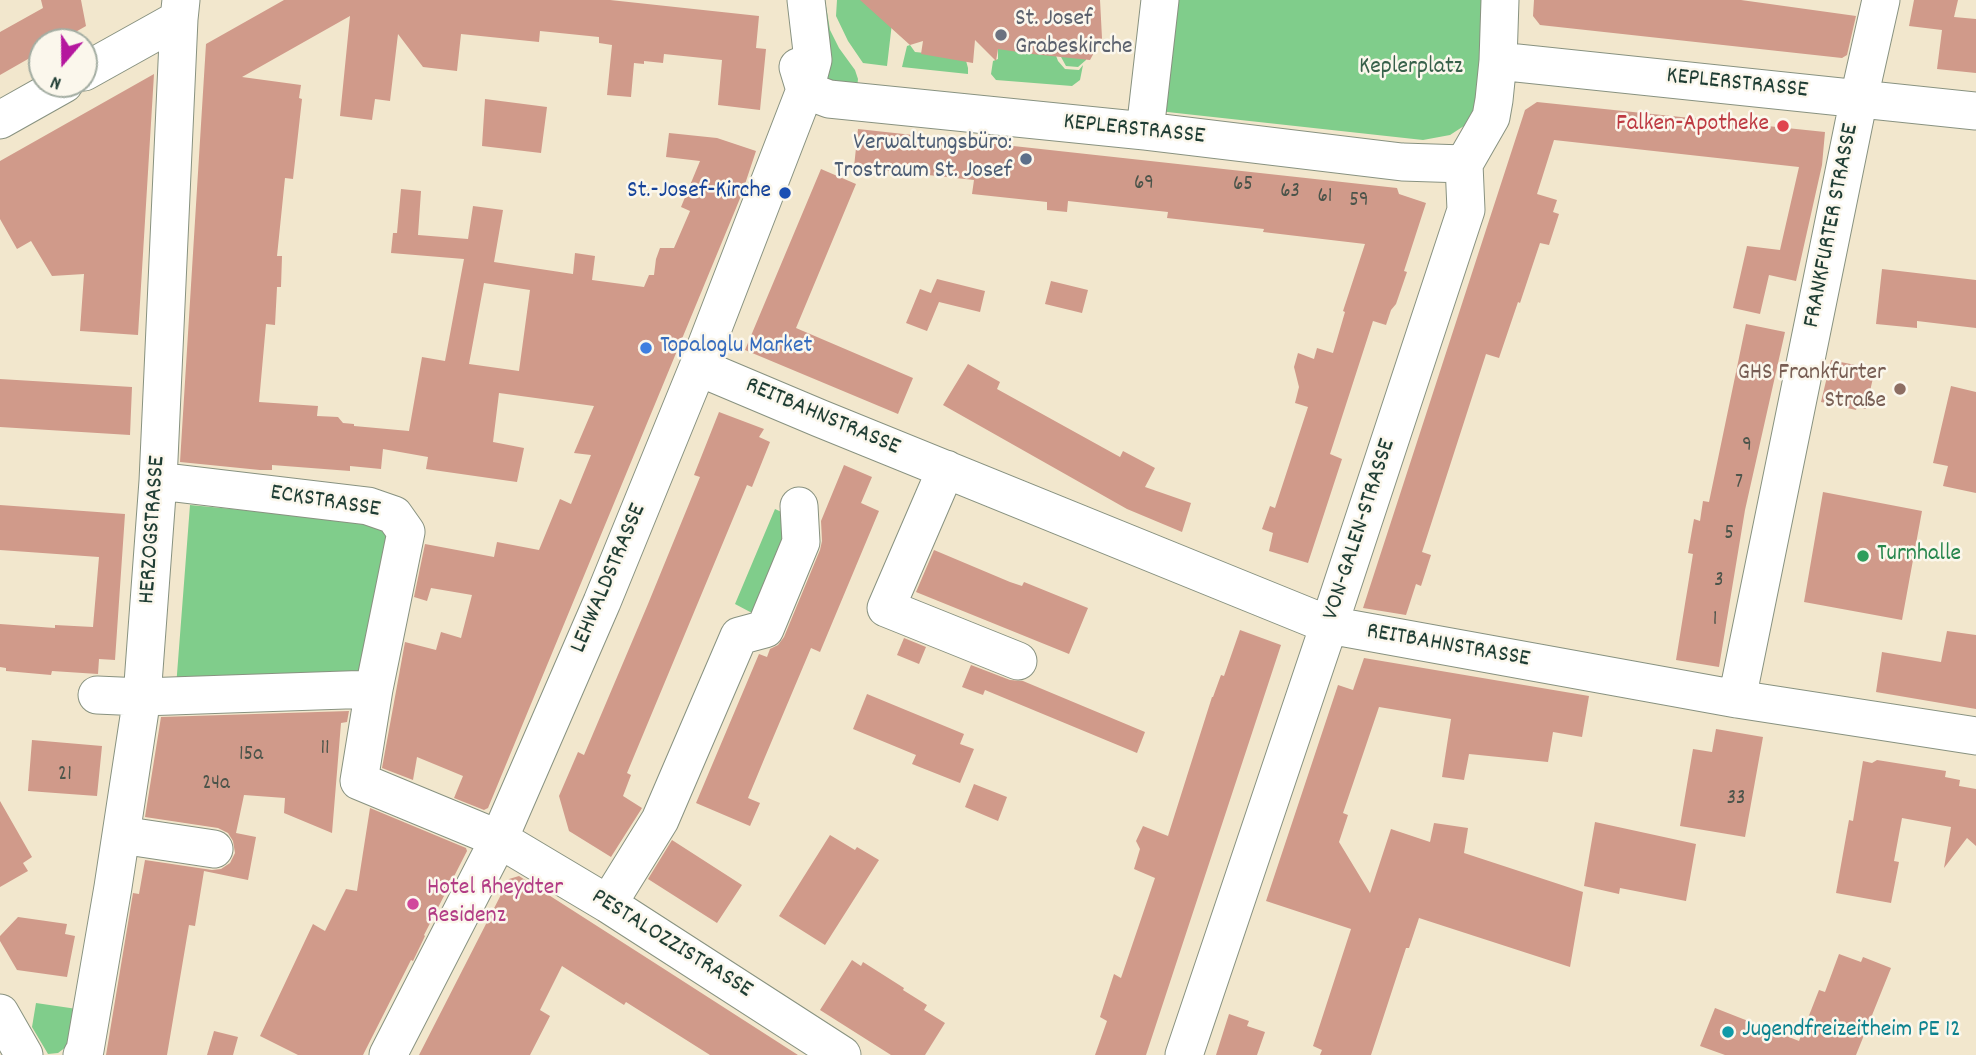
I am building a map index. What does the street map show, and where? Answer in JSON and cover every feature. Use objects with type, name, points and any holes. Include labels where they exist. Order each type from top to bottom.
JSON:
[{"type":"street","points":[[790,0],[789,34],[805,90]]},
{"type":"street","name":"LEHWALDSTRASSE","points":[[388,1055],[499,839],[698,367],[805,90],[813,60],[807,0]]},
{"type":"street","points":[[1145,131],[1160,0]]},
{"type":"street","points":[[1464,164],[1491,117],[1498,61],[1500,0]]},
{"type":"street","name":"FRANKFURTER STRASSE","points":[[1737,699],[1881,0]]},
{"type":"street","points":[[98,63],[180,9]]},
{"type":"street","name":"HERZOGSTRASSE","points":[[82,1055],[85,1050],[142,697],[158,481],[180,9]]},
{"type":"street","name":"KEPLERSTRASSE","points":[[1498,61],[1976,111]]},
{"type":"street","name":"KEPLERSTRASSE","points":[[805,90],[829,99],[1145,131],[1402,162],[1464,164]]},
{"type":"street","points":[[0,120],[39,98]]},
{"type":"street","name":"VON-GALEN-STRASSE","points":[[1184,1055],[1466,210],[1464,164]]},
{"type":"street","name":"REITBAHNSTRASSE","points":[[698,367],[1329,625],[1737,699],[1976,736]]},
{"type":"street","points":[[946,469],[886,607],[1018,661]]},
{"type":"street","name":"ECKSTRASSE","points":[[158,481],[368,506],[394,515],[406,532],[374,690],[359,781],[499,839]]},
{"type":"street","points":[[608,904],[660,820],[739,636],[765,629],[802,542],[799,506]]},
{"type":"street","points":[[97,695],[142,697],[374,690]]},
{"type":"street","points":[[121,835],[214,849]]},
{"type":"street","name":"PESTALOZZISTRASSE","points":[[499,839],[608,904],[842,1055]]},
{"type":"street","points":[[0,1013],[24,1055]]},
{"type":"green space","points":[[812,0],[825,0],[830,30],[855,70],[857,88],[826,84]]},
{"type":"green space","points":[[837,0],[871,0],[892,23],[887,66],[863,63],[836,16]]},
{"type":"green space","name":"Keplerplatz","points":[[1149,0],[1482,0],[1487,21],[1477,106],[1470,122],[1450,135],[1423,140],[1140,109]]},
{"type":"green space","points":[[910,45],[915,52],[965,57],[968,74],[902,67],[907,46]]},
{"type":"green space","points":[[998,45],[1086,53],[1086,60],[1078,67],[1066,66],[1055,53],[1065,69],[1079,70],[1083,65],[1080,80],[1072,86],[996,80],[991,74],[993,61],[998,59]]},
{"type":"green space","points":[[190,505],[380,523],[397,538],[367,682],[176,687]]},
{"type":"green space","points":[[775,509],[788,515],[797,538],[752,613],[735,604]]},
{"type":"green space","points":[[36,1003],[77,1009],[71,1039],[58,1053],[48,1054],[32,1027]]},
{"type":"building","points":[[41,0],[81,0],[86,26],[28,28],[28,59],[0,75],[0,32],[43,8]]},
{"type":"building","points":[[284,0],[610,0],[759,16],[756,48],[766,49],[760,110],[718,105],[722,60],[664,54],[663,63],[634,63],[631,97],[607,95],[612,45],[599,43],[599,37],[540,31],[539,42],[461,34],[457,71],[423,67],[398,34],[390,101],[375,99],[372,120],[340,116],[350,16],[242,77],[301,85],[299,98],[302,99],[293,179],[285,178],[277,256],[282,256],[281,287],[277,287],[275,325],[266,324],[259,402],[318,406],[317,416],[338,417],[343,423],[354,426],[409,431],[422,357],[445,361],[464,259],[391,253],[393,233],[397,233],[401,189],[421,191],[418,235],[468,239],[473,206],[503,210],[494,262],[573,274],[575,253],[595,256],[592,280],[644,287],[649,275],[654,275],[660,248],[674,248],[690,211],[681,207],[700,161],[666,157],[669,133],[717,138],[756,151],[741,196],[488,808],[484,810],[454,798],[463,776],[417,757],[413,780],[382,768],[405,642],[436,650],[441,632],[461,638],[472,595],[431,588],[427,601],[414,597],[425,544],[494,557],[497,542],[539,550],[560,499],[571,504],[591,455],[574,453],[594,406],[499,393],[493,442],[524,448],[517,482],[426,469],[428,457],[383,449],[381,469],[350,466],[350,471],[272,465],[272,470],[260,470],[180,462],[206,44]],"holes":[[[484,283],[530,290],[519,371],[469,364]]]},
{"type":"building","name":"St. Josef Grabeskirche","points":[[860,0],[1100,0],[1102,38],[1090,60],[998,49],[996,61],[975,40],[973,63],[921,54],[923,41],[910,45]]},
{"type":"building","points":[[1534,0],[1741,0],[1856,16],[1847,55],[1842,58],[1540,25],[1533,16]]},
{"type":"building","points":[[1914,0],[1958,0],[1954,17],[1976,19],[1976,73],[1937,69],[1942,30],[1909,26]]},
{"type":"building","points":[[154,74],[138,335],[80,331],[84,274],[52,276],[31,241],[17,249],[0,219],[0,161]]},
{"type":"building","points":[[485,99],[547,107],[541,153],[482,146]]},
{"type":"building","points":[[1537,102],[1825,132],[1822,165],[1796,281],[1769,275],[1760,314],[1733,308],[1747,246],[1780,250],[1799,167],[1554,140],[1537,194],[1557,200],[1553,212],[1559,214],[1549,245],[1540,243],[1499,358],[1486,354],[1422,552],[1431,555],[1421,586],[1416,584],[1406,615],[1363,608],[1525,110]]},
{"type":"building","points":[[858,129],[1397,188],[1399,194],[1426,203],[1396,304],[1386,325],[1373,321],[1330,454],[1342,459],[1308,563],[1269,551],[1273,533],[1262,529],[1270,506],[1275,508],[1308,407],[1295,403],[1299,387],[1294,367],[1298,353],[1314,359],[1317,348],[1333,353],[1345,312],[1343,311],[1365,244],[1167,218],[1168,212],[1068,201],[1067,212],[1047,210],[1047,202],[972,194],[974,180],[854,167]]},
{"type":"building","points":[[821,169],[856,184],[796,328],[913,378],[898,414],[745,350]]},
{"type":"building","points":[[1882,269],[1976,280],[1976,328],[1917,321],[1917,328],[1876,324]]},
{"type":"building","points":[[937,279],[985,291],[980,312],[939,302],[927,331],[906,323],[920,289],[931,293]]},
{"type":"building","points":[[1051,281],[1088,290],[1082,313],[1045,304]]},
{"type":"building","points":[[1746,324],[1785,332],[1745,510],[1719,667],[1676,660],[1693,554],[1688,553],[1694,519],[1700,521],[1703,501],[1709,502]]},
{"type":"building","points":[[1831,360],[1875,369],[1866,409],[1857,407],[1856,410],[1821,402]]},
{"type":"building","points":[[968,364],[1000,382],[997,389],[1120,457],[1123,451],[1155,468],[1145,487],[1191,503],[1182,532],[1127,509],[943,405]]},
{"type":"building","points":[[0,379],[132,387],[130,435],[0,427]]},
{"type":"building","points":[[1951,386],[1976,392],[1976,493],[1943,486],[1948,466],[1933,463]]},
{"type":"building","points":[[719,412],[764,429],[759,437],[770,442],[752,487],[747,485],[627,773],[631,775],[623,796],[642,808],[611,857],[569,831],[559,796],[578,752],[584,755],[648,604],[700,477],[694,475]]},
{"type":"building","points":[[844,465],[872,477],[861,503],[879,511],[820,652],[811,648],[748,798],[760,803],[750,826],[696,803],[759,654],[767,657],[770,649],[778,645],[784,637],[820,550],[821,521]]},
{"type":"building","name":"Turnhalle","points":[[1823,492],[1922,511],[1902,620],[1804,602]]},
{"type":"building","points":[[0,505],[125,514],[115,660],[99,659],[98,674],[52,671],[51,675],[6,671],[6,668],[0,667],[0,624],[55,628],[55,625],[93,627],[99,557],[0,550]]},
{"type":"building","points":[[934,550],[1010,582],[1022,586],[1024,582],[1088,608],[1069,654],[916,592]]},
{"type":"building","points":[[1240,630],[1281,645],[1146,1055],[1095,1055],[1107,1021],[1100,1017],[1114,974],[1121,978],[1155,878],[1134,869],[1140,849],[1136,841],[1143,826],[1168,836],[1212,697],[1221,675],[1224,676]]},
{"type":"building","points":[[1947,631],[1976,635],[1976,709],[1876,692],[1882,652],[1941,662]]},
{"type":"building","points":[[904,638],[926,647],[919,664],[897,655]]},
{"type":"building","points":[[1364,658],[1589,696],[1582,737],[1553,732],[1548,762],[1469,754],[1464,780],[1442,777],[1451,719],[1379,707],[1343,813],[1348,815],[1339,842],[1370,893],[1391,829],[1430,842],[1434,823],[1468,828],[1464,853],[1583,892],[1570,967],[1419,918],[1409,948],[1406,948],[1371,1055],[1320,1055],[1322,1050],[1313,1046],[1351,929],[1266,901],[1338,685],[1353,690]]},
{"type":"building","points":[[971,665],[1010,680],[1023,681],[1145,732],[1137,753],[985,690],[983,695],[962,687]]},
{"type":"building","points":[[867,694],[964,734],[960,744],[974,749],[960,783],[912,764],[916,755],[853,729]]},
{"type":"building","points":[[349,711],[347,722],[341,723],[332,833],[284,813],[285,798],[244,795],[236,833],[256,837],[248,880],[204,871],[195,926],[189,925],[167,1055],[106,1055],[133,893],[139,894],[145,860],[212,870],[221,869],[230,863],[235,853],[228,833],[218,828],[145,817],[161,717]]},
{"type":"building","points":[[1716,729],[1763,737],[1745,837],[1680,826],[1693,749],[1712,752]]},
{"type":"building","points":[[32,740],[102,746],[97,796],[28,791]]},
{"type":"building","points":[[1877,760],[1946,771],[1945,777],[1960,780],[1959,786],[1976,789],[1976,846],[1967,838],[1944,868],[1951,827],[1902,818],[1894,861],[1899,862],[1891,903],[1836,893],[1849,820],[1853,821],[1863,761],[1872,763]]},
{"type":"building","points":[[974,784],[1007,797],[998,821],[965,807]]},
{"type":"building","points":[[0,801],[32,857],[23,863],[28,871],[0,887]]},
{"type":"building","points":[[370,808],[466,848],[467,851],[363,1055],[298,1055],[260,1036],[313,924],[325,931],[346,889],[357,891]]},
{"type":"building","points":[[1595,822],[1696,844],[1686,901],[1620,888],[1619,894],[1584,886]]},
{"type":"building","points":[[830,835],[879,860],[825,945],[779,916]]},
{"type":"building","points":[[672,840],[742,885],[717,923],[648,879]]},
{"type":"building","points":[[519,876],[798,1055],[710,1055],[626,1002],[624,1005],[562,966],[540,1010],[550,1016],[530,1055],[419,1055],[509,879]]},
{"type":"building","points":[[18,917],[67,924],[65,934],[75,936],[67,977],[17,970],[0,941],[0,936]]},
{"type":"building","points":[[1839,954],[1861,962],[1863,957],[1891,968],[1856,1055],[1725,1055],[1700,1046],[1715,1008],[1799,1041],[1819,990],[1825,992]]},
{"type":"building","points":[[852,960],[861,966],[863,962],[904,988],[903,990],[927,1005],[924,1010],[945,1023],[925,1055],[891,1055],[820,1010]]},
{"type":"building","points":[[1229,1014],[1249,1021],[1247,1026],[1265,1032],[1257,1055],[1216,1055]]},
{"type":"building","points":[[214,1031],[238,1037],[233,1055],[207,1055]]},
{"type":"place","name":"St. Josef Grabeskirche","points":[[1001,35]]},
{"type":"place","name":"Falken-Apotheke","points":[[1783,126]]},
{"type":"place","name":"Verwaltungsbüro: Trostraum St. Josef","points":[[1026,159]]},
{"type":"place","name":"St.-Josef-Kirche","points":[[785,193]]},
{"type":"place","name":"Topaloglu Market","points":[[646,348]]},
{"type":"place","name":"GHS Frankfurter Straße","points":[[1900,389]]},
{"type":"place","name":"Turnhalle","points":[[1863,556]]},
{"type":"place","name":"Hotel Rheydter Residenz","points":[[413,904]]},
{"type":"place","name":"Jugendfreizeitheim PE 12","points":[[1728,1032]]}]
